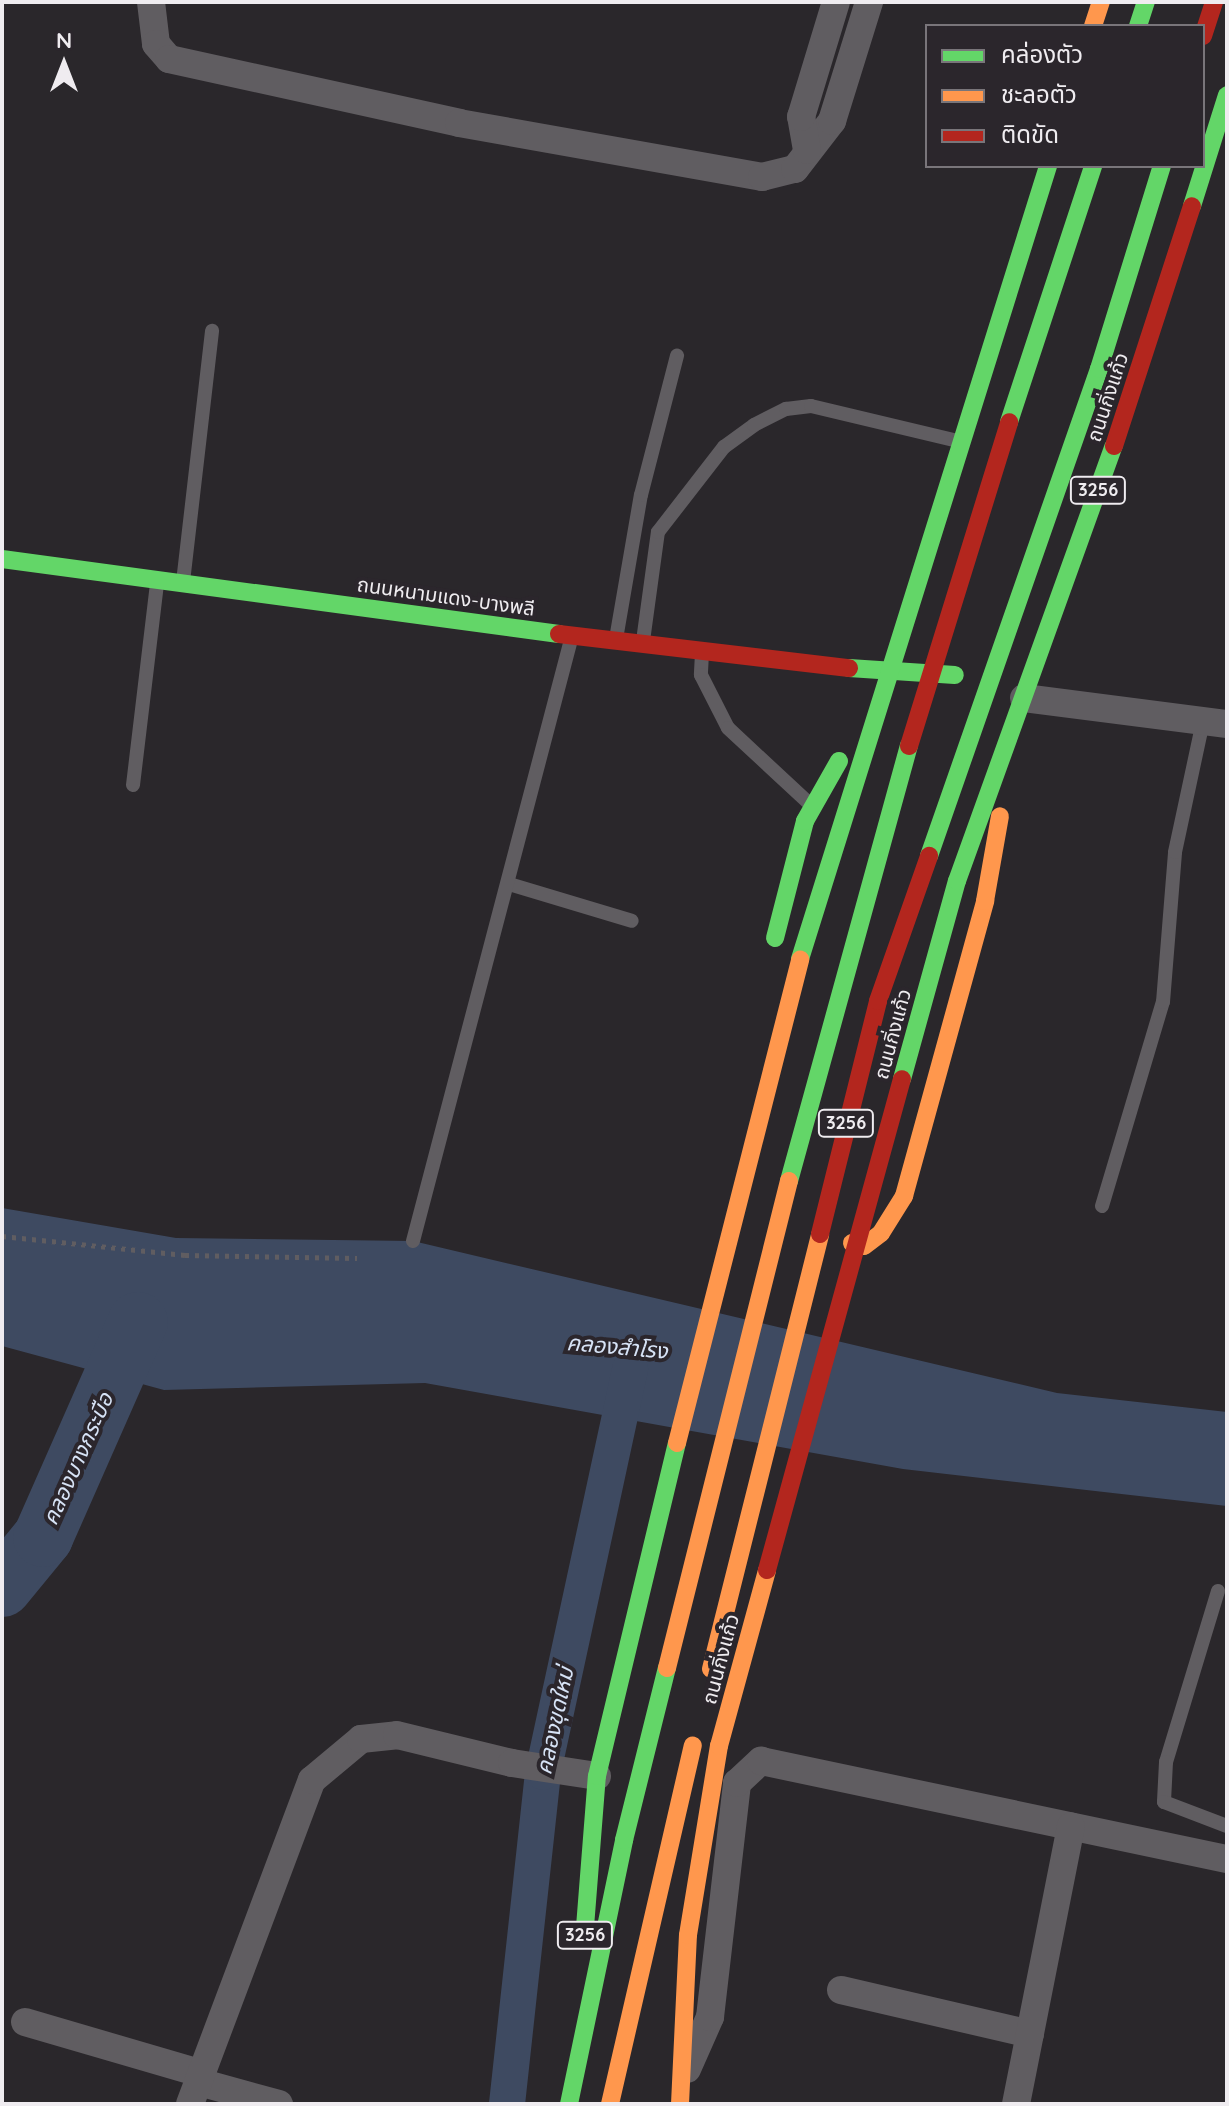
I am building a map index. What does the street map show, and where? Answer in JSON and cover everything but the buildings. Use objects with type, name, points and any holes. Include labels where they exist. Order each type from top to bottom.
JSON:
[{"type":"main road","points":[[1094,24],[1101,2]]},
{"type":"main road","points":[[1139,24],[1146,2]]},
{"type":"main road","points":[[1205,30],[1214,2]]},
{"type":"main road","name":"ถนนกิ่งแก้ว","points":[[1205,164],[1227,95]]},
{"type":"main road","name":"3256","points":[[592,2104],[585,1908],[598,1772],[618,1673],[814,904],[864,733],[1047,168]]},
{"type":"main road","name":"3256","points":[[569,2104],[624,1840],[782,1205],[941,631],[1092,168]]},
{"type":"main road","name":"3256","points":[[708,1683],[878,1001],[1099,369],[1161,168]]},
{"type":"main road","name":"ถนนกิ่งแก้ว","points":[[680,2092],[688,1935],[710,1793],[941,939],[957,881],[1120,429],[1204,168]]},
{"type":"main road","name":"ถนนหนามแดง-บางพลี","points":[[2,559],[572,636],[702,649],[957,683],[962,748],[957,881]]},
{"type":"main road","points":[[771,957],[813,806],[829,771],[864,733]]},
{"type":"main road","points":[[731,1144],[730,1174],[758,1219],[864,1246],[895,1215],[911,1174],[985,901],[1004,755]]},
{"type":"main road","name":"3256","points":[[610,2104],[697,1729]]},
{"type":"street","points":[[151,2],[156,44],[169,59],[459,123],[762,177],[795,169],[832,121],[869,2]]},
{"type":"street","points":[[807,150],[801,117],[836,2]]},
{"type":"street","points":[[1024,698],[1215,722]]},
{"type":"street","points":[[197,2086],[312,1780],[361,1739],[397,1735],[512,1763],[598,1772]]},
{"type":"street","points":[[680,2092],[710,2017],[734,1801],[737,1783],[752,1765],[773,1760],[1227,1859]]},
{"type":"street","points":[[1016,2104],[1071,1826]]},
{"type":"street","points":[[841,1990],[1030,2034]]},
{"type":"street","points":[[25,2022],[197,2086],[279,2104]]},
{"type":"lane","points":[[183,582],[212,331]]},
{"type":"lane","points":[[616,639],[630,543],[677,356]]},
{"type":"lane","points":[[643,642],[658,532],[724,447],[754,425],[786,409],[824,407],[959,442]]},
{"type":"lane","points":[[133,785],[158,579]]},
{"type":"lane","points":[[413,1241],[572,636]]},
{"type":"lane","points":[[702,649],[701,675],[728,728],[790,791],[813,806]]},
{"type":"lane","points":[[1102,1206],[1163,1002],[1175,852],[1215,722]]},
{"type":"lane","points":[[509,884],[632,921]]},
{"type":"lane","points":[[1218,1591],[1166,1762],[1164,1802],[1227,1826]]},
{"type":"path","points":[[2,1236],[185,1255],[357,1258]]},
{"type":"water","name":"คลองสำโรง","points":[[2,1208],[176,1238],[413,1241],[1057,1393],[1227,1412],[1227,1506],[903,1469],[425,1383],[164,1390],[2,1346]]},
{"type":"waterway","name":"คลองบางกระบือ","points":[[2,1587],[43,1537],[138,1322]]},
{"type":"waterway","name":"คลองขุดใหม่","points":[[507,2104],[543,1772],[630,1369]]},
{"type":"traffic: fast","points":[[1139,24],[1146,2]]},
{"type":"traffic: fast","points":[[1205,165],[1227,95]]},
{"type":"traffic: fast","points":[[800,959],[1047,168]]},
{"type":"traffic: fast","points":[[1009,422],[1092,168]]},
{"type":"traffic: fast","points":[[929,856],[1099,369],[1161,168]]},
{"type":"traffic: fast","points":[[1192,206],[1204,168]]},
{"type":"traffic: fast","points":[[902,1079],[957,881],[1114,446]]},
{"type":"traffic: fast","points":[[2,559],[559,634]]},
{"type":"traffic: fast","points":[[849,668],[955,675]]},
{"type":"traffic: fast","points":[[789,1181],[909,746]]},
{"type":"traffic: fast","points":[[775,938],[805,821],[839,761]]},
{"type":"traffic: fast","points":[[585,1927],[597,1776],[677,1443]]},
{"type":"traffic: fast","points":[[569,2104],[624,1840],[667,1668]]},
{"type":"traffic: slow","points":[[1094,24],[1101,2]]},
{"type":"traffic: slow","points":[[852,1243],[864,1246],[881,1233],[904,1196],[985,901],[1000,816]]},
{"type":"traffic: slow","points":[[677,1443],[800,959]]},
{"type":"traffic: slow","points":[[667,1668],[789,1181]]},
{"type":"traffic: slow","points":[[711,1669],[820,1234]]},
{"type":"traffic: slow","points":[[680,2104],[688,1935],[719,1746],[767,1570]]},
{"type":"traffic: slow","points":[[610,2104],[693,1745]]},
{"type":"traffic: jam","points":[[1205,30],[1214,2]]},
{"type":"traffic: jam","points":[[1114,446],[1192,206]]},
{"type":"traffic: jam","points":[[909,746],[1009,422]]},
{"type":"traffic: jam","points":[[559,634],[849,668]]},
{"type":"traffic: jam","points":[[820,1234],[878,1001],[929,856]]},
{"type":"traffic: jam","points":[[767,1570],[902,1079]]}]
